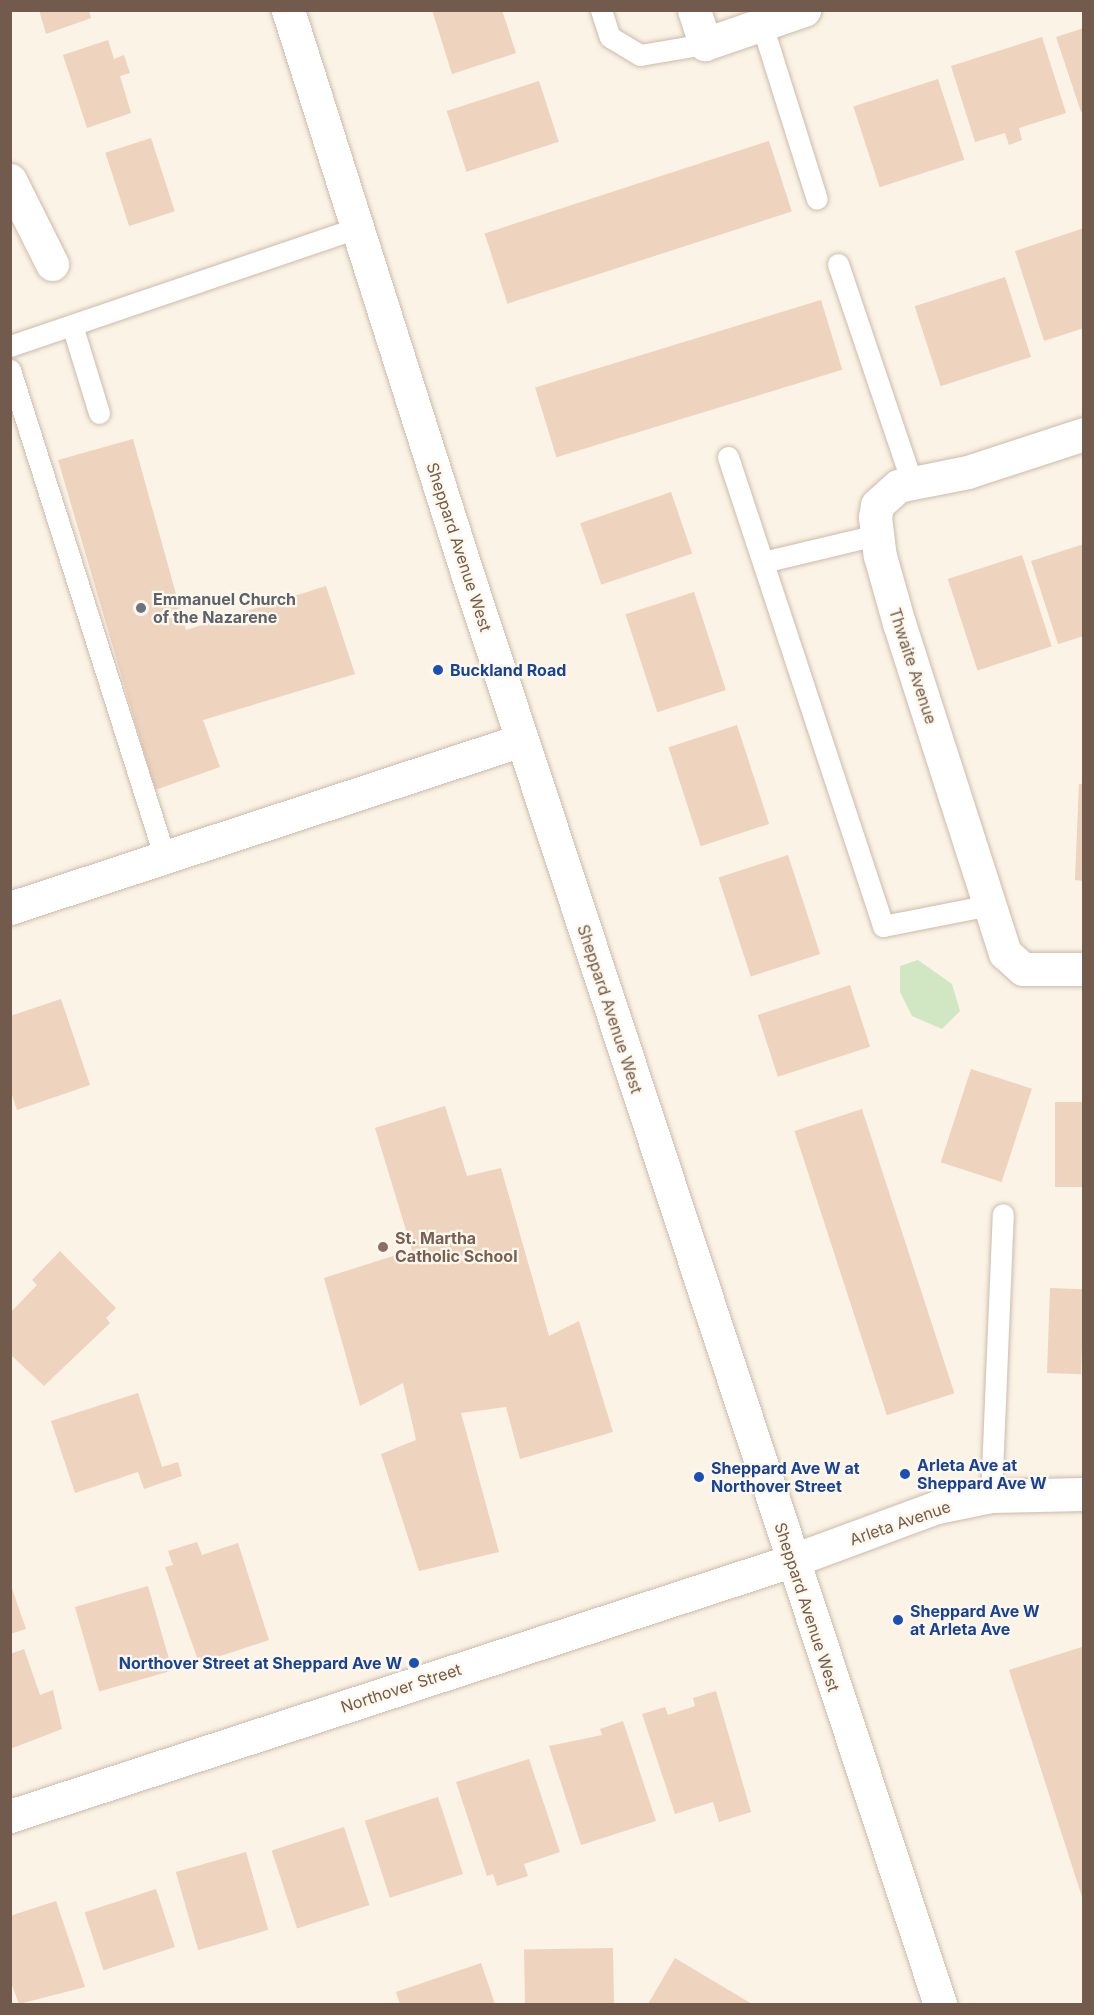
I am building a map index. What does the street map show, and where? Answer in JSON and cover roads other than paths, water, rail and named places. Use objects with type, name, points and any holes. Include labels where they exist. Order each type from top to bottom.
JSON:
[{"type":"street","name":"Sheppard Avenue West","points":[[288,10],[522,740],[791,1561],[940,2004]]},
{"type":"street","points":[[694,10],[705,44],[804,10]]},
{"type":"street","points":[[10,180],[52,264]]},
{"type":"street","name":"Thwaite Avenue","points":[[1083,434],[968,472],[898,486],[878,505],[876,535],[990,905],[996,933],[1015,965],[1037,971],[1083,969]]},
{"type":"street","points":[[10,908],[522,740]]},
{"type":"street","name":"Arleta Avenue","points":[[791,1561],[937,1507],[991,1497],[1083,1494]]},
{"type":"street","name":"Northover Street","points":[[10,1816],[791,1561]]},
{"type":"lane","points":[[601,10],[610,37],[640,55],[705,44]]},
{"type":"lane","points":[[762,24],[817,199]]},
{"type":"lane","points":[[10,346],[357,228]]},
{"type":"lane","points":[[838,264],[912,483]]},
{"type":"lane","points":[[72,325],[99,413]]},
{"type":"lane","points":[[10,370],[165,858]]},
{"type":"lane","points":[[728,458],[883,926],[990,905]]},
{"type":"lane","points":[[763,562],[876,535]]},
{"type":"lane","points":[[991,1497],[1003,1214]]},
{"type":"place","name":"Emmanuel Church of the Nazarene","points":[[141,608]]},
{"type":"place","name":"Buckland Road","points":[[438,670]]},
{"type":"place","name":"St. Martha Catholic School","points":[[383,1247]]},
{"type":"place","name":"Arleta Ave at Sheppard Ave W","points":[[905,1474]]},
{"type":"place","name":"Sheppard Ave W at Northover Street","points":[[699,1477]]},
{"type":"place","name":"Sheppard Ave W at Arleta Ave","points":[[898,1620]]},
{"type":"place","name":"Northover Street at Sheppard Ave W","points":[[414,1663]]}]
